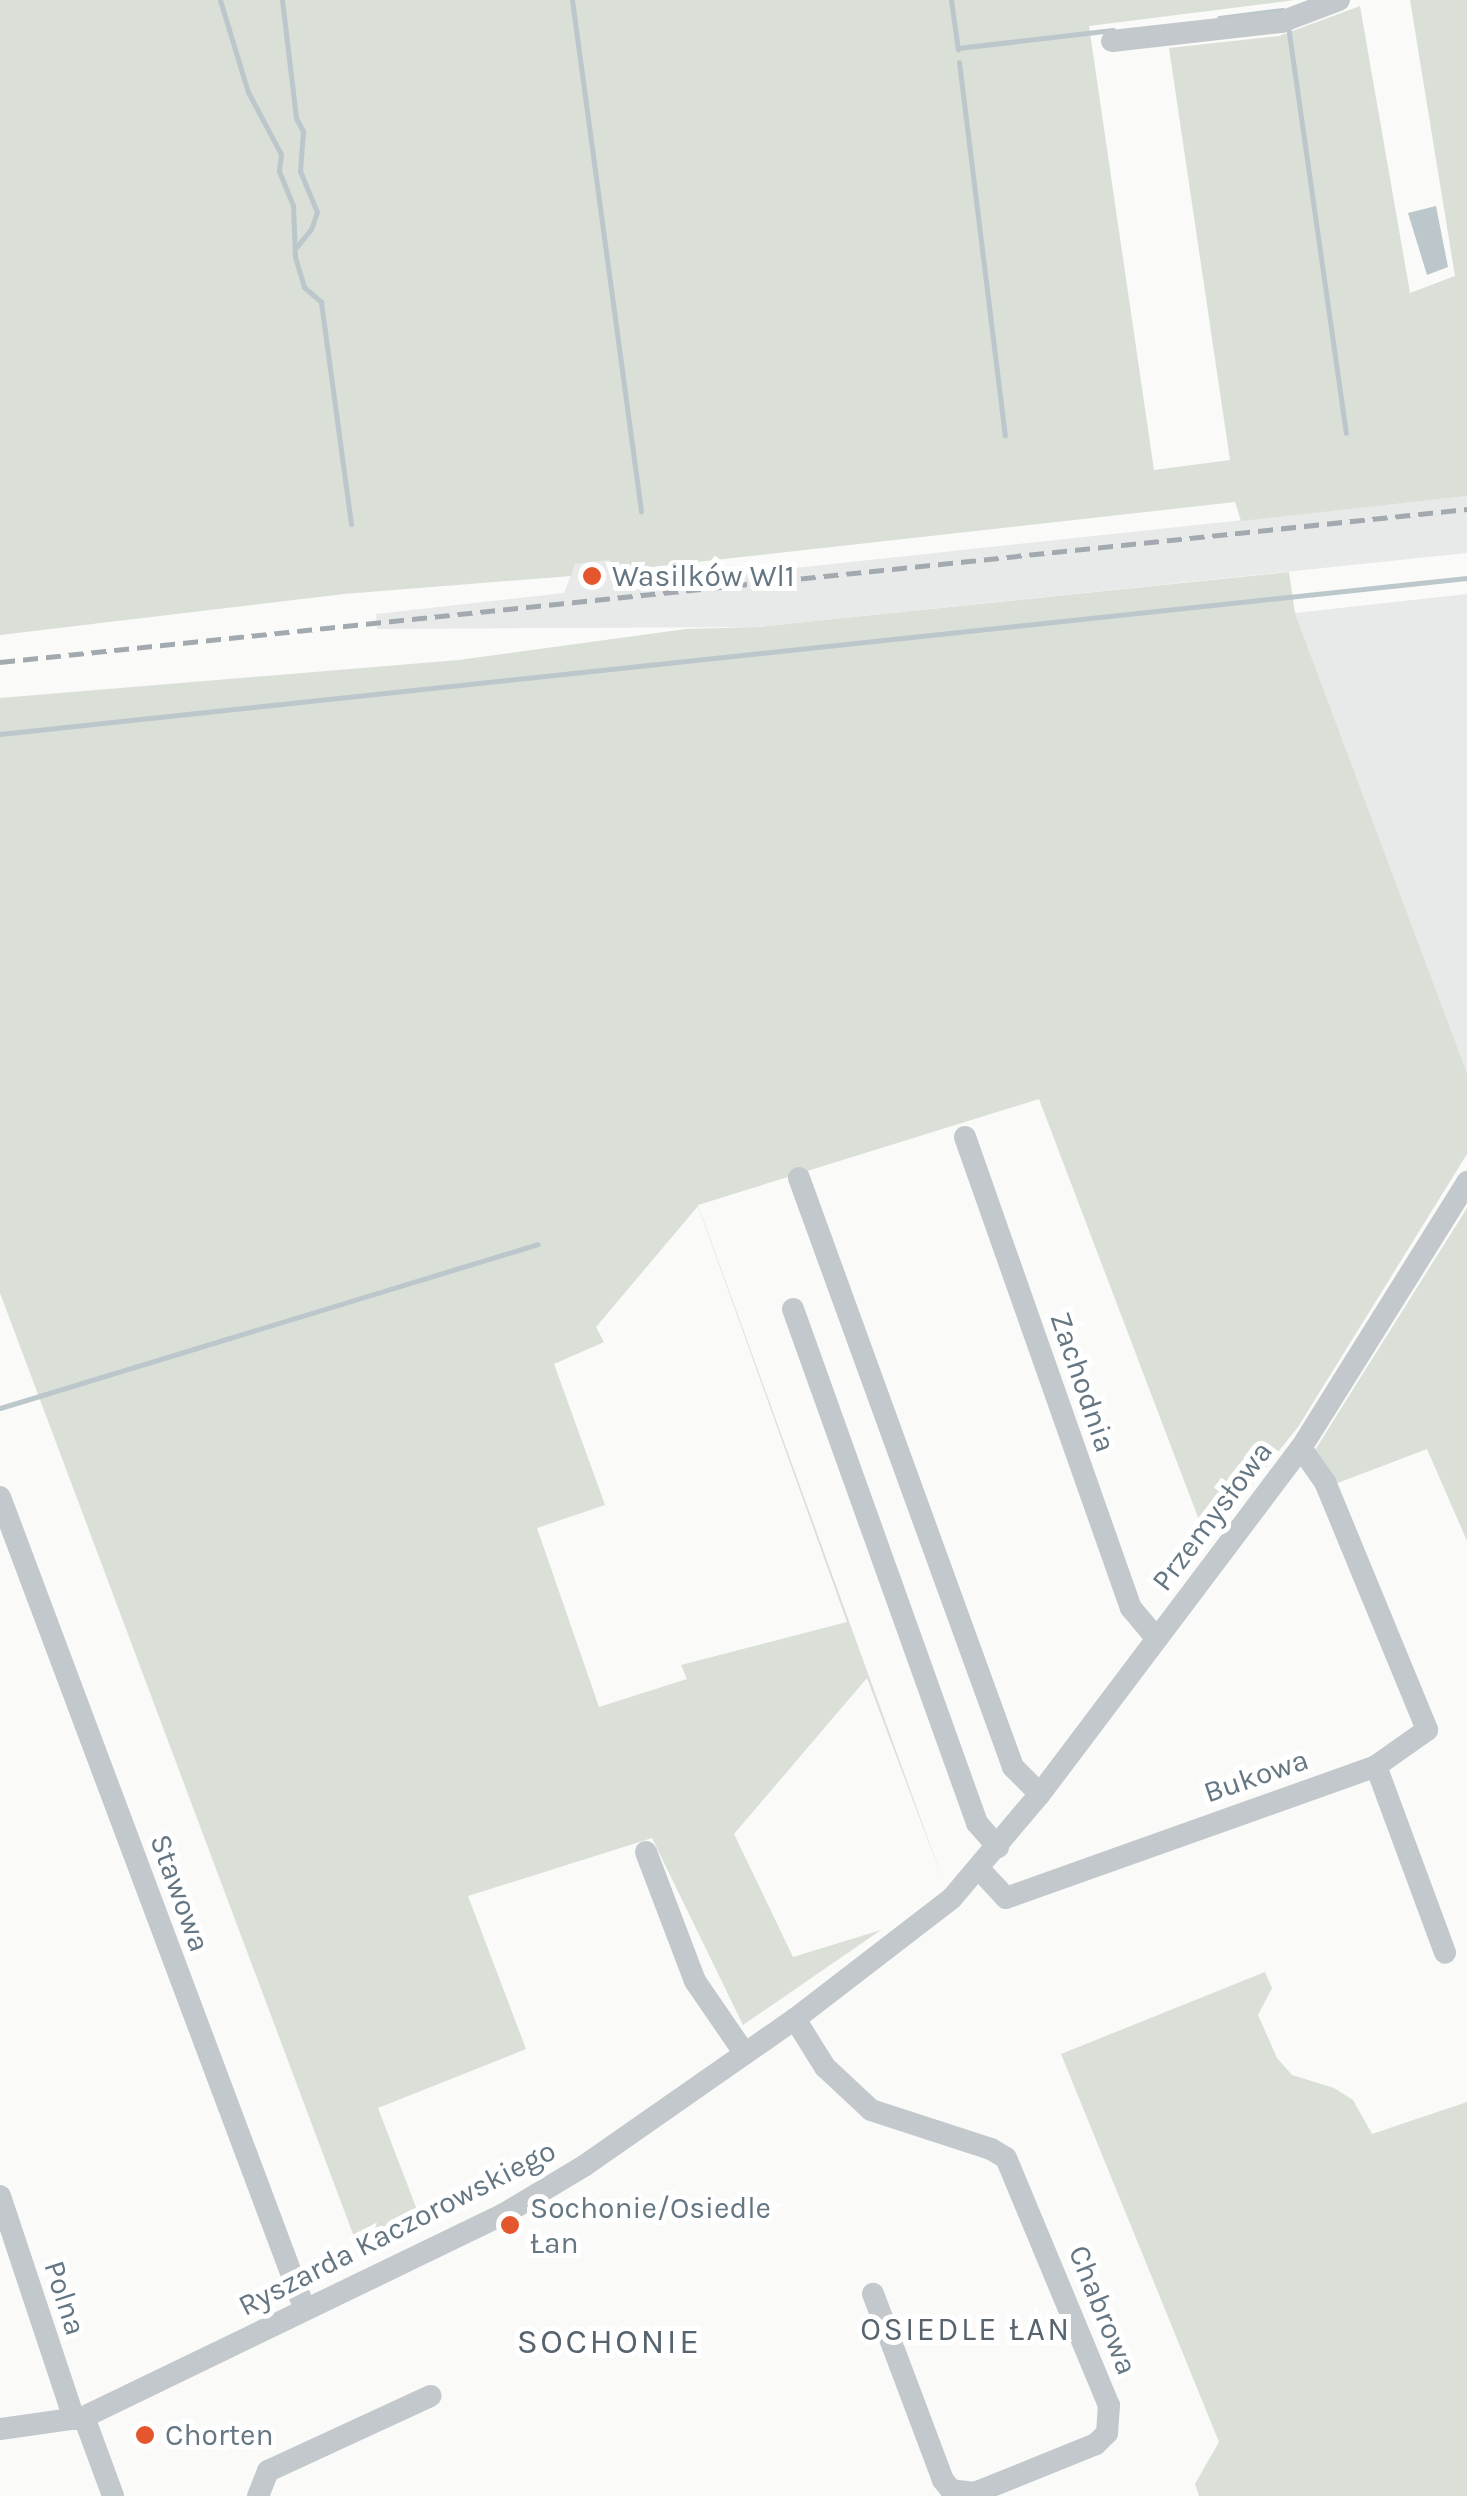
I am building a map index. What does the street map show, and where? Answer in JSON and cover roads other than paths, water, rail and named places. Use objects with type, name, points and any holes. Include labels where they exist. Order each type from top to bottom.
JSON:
[{"type":"street","points":[[1112,41],[1280,22],[1340,0]]},
{"type":"street","name":"Zachodnia","points":[[964,1137],[1131,1608],[1157,1639]]},
{"type":"street","points":[[799,1178],[1013,1767],[1040,1794]]},
{"type":"street","name":"Przemysłowa","points":[[980,1870],[1301,1448],[1467,1182]]},
{"type":"street","points":[[793,1309],[977,1823],[998,1847]]},
{"type":"street","points":[[1301,1448],[1325,1482],[1427,1730],[1376,1766],[1444,1953]]},
{"type":"street","name":"Stawowa","points":[[0,1497],[305,2310]]},
{"type":"street","name":"Bukowa","points":[[980,1870],[1006,1898],[1376,1766]]},
{"type":"street","points":[[646,1852],[695,1981],[745,2054]]},
{"type":"street","name":"Ryszarda Kaczorowskiego","points":[[0,2430],[79,2418],[504,2214],[584,2166],[795,2019],[914,1930],[980,1870]]},
{"type":"street","name":"Chabrowa","points":[[795,2019],[825,2067],[871,2110],[991,2149],[1006,2158],[1109,2405],[1108,2433],[1096,2444],[975,2493],[951,2490],[943,2480],[873,2294]]},
{"type":"street","name":"Polna","points":[[0,2196],[79,2418],[114,2496]]},
{"type":"street","points":[[258,2496],[268,2471],[430,2396]]},
{"type":"waterway","points":[[220,0],[248,92],[281,154],[279,171],[293,205],[295,257],[304,287],[321,302],[351,524]]},
{"type":"waterway","points":[[282,0],[296,118],[303,131],[300,171],[317,212],[311,229],[297,246]]},
{"type":"waterway","points":[[572,0],[641,511]]},
{"type":"waterway","points":[[951,0],[958,50]]},
{"type":"waterway","points":[[1219,18],[1282,10]]},
{"type":"waterway","points":[[1288,26],[1346,433]]},
{"type":"waterway","points":[[958,48],[1113,30]]},
{"type":"waterway","points":[[959,62],[1005,435]]},
{"type":"waterway","points":[[0,734],[1467,578]]},
{"type":"waterway","points":[[0,1408],[538,1244]]},
{"type":"railway","points":[[0,662],[1467,509]]},
{"type":"place","name":"Wasilków Wl1","points":[[592,576]]},
{"type":"place","name":"Sochonie/Osiedle Łan","points":[[510,2225]]},
{"type":"place","name":"Chorten","points":[[145,2435]]},
{"type":"district","name":"OSIEDLE ŁAN","points":[[966,2330]]},
{"type":"district","name":"SOCHONIE","points":[[609,2342]]}]
